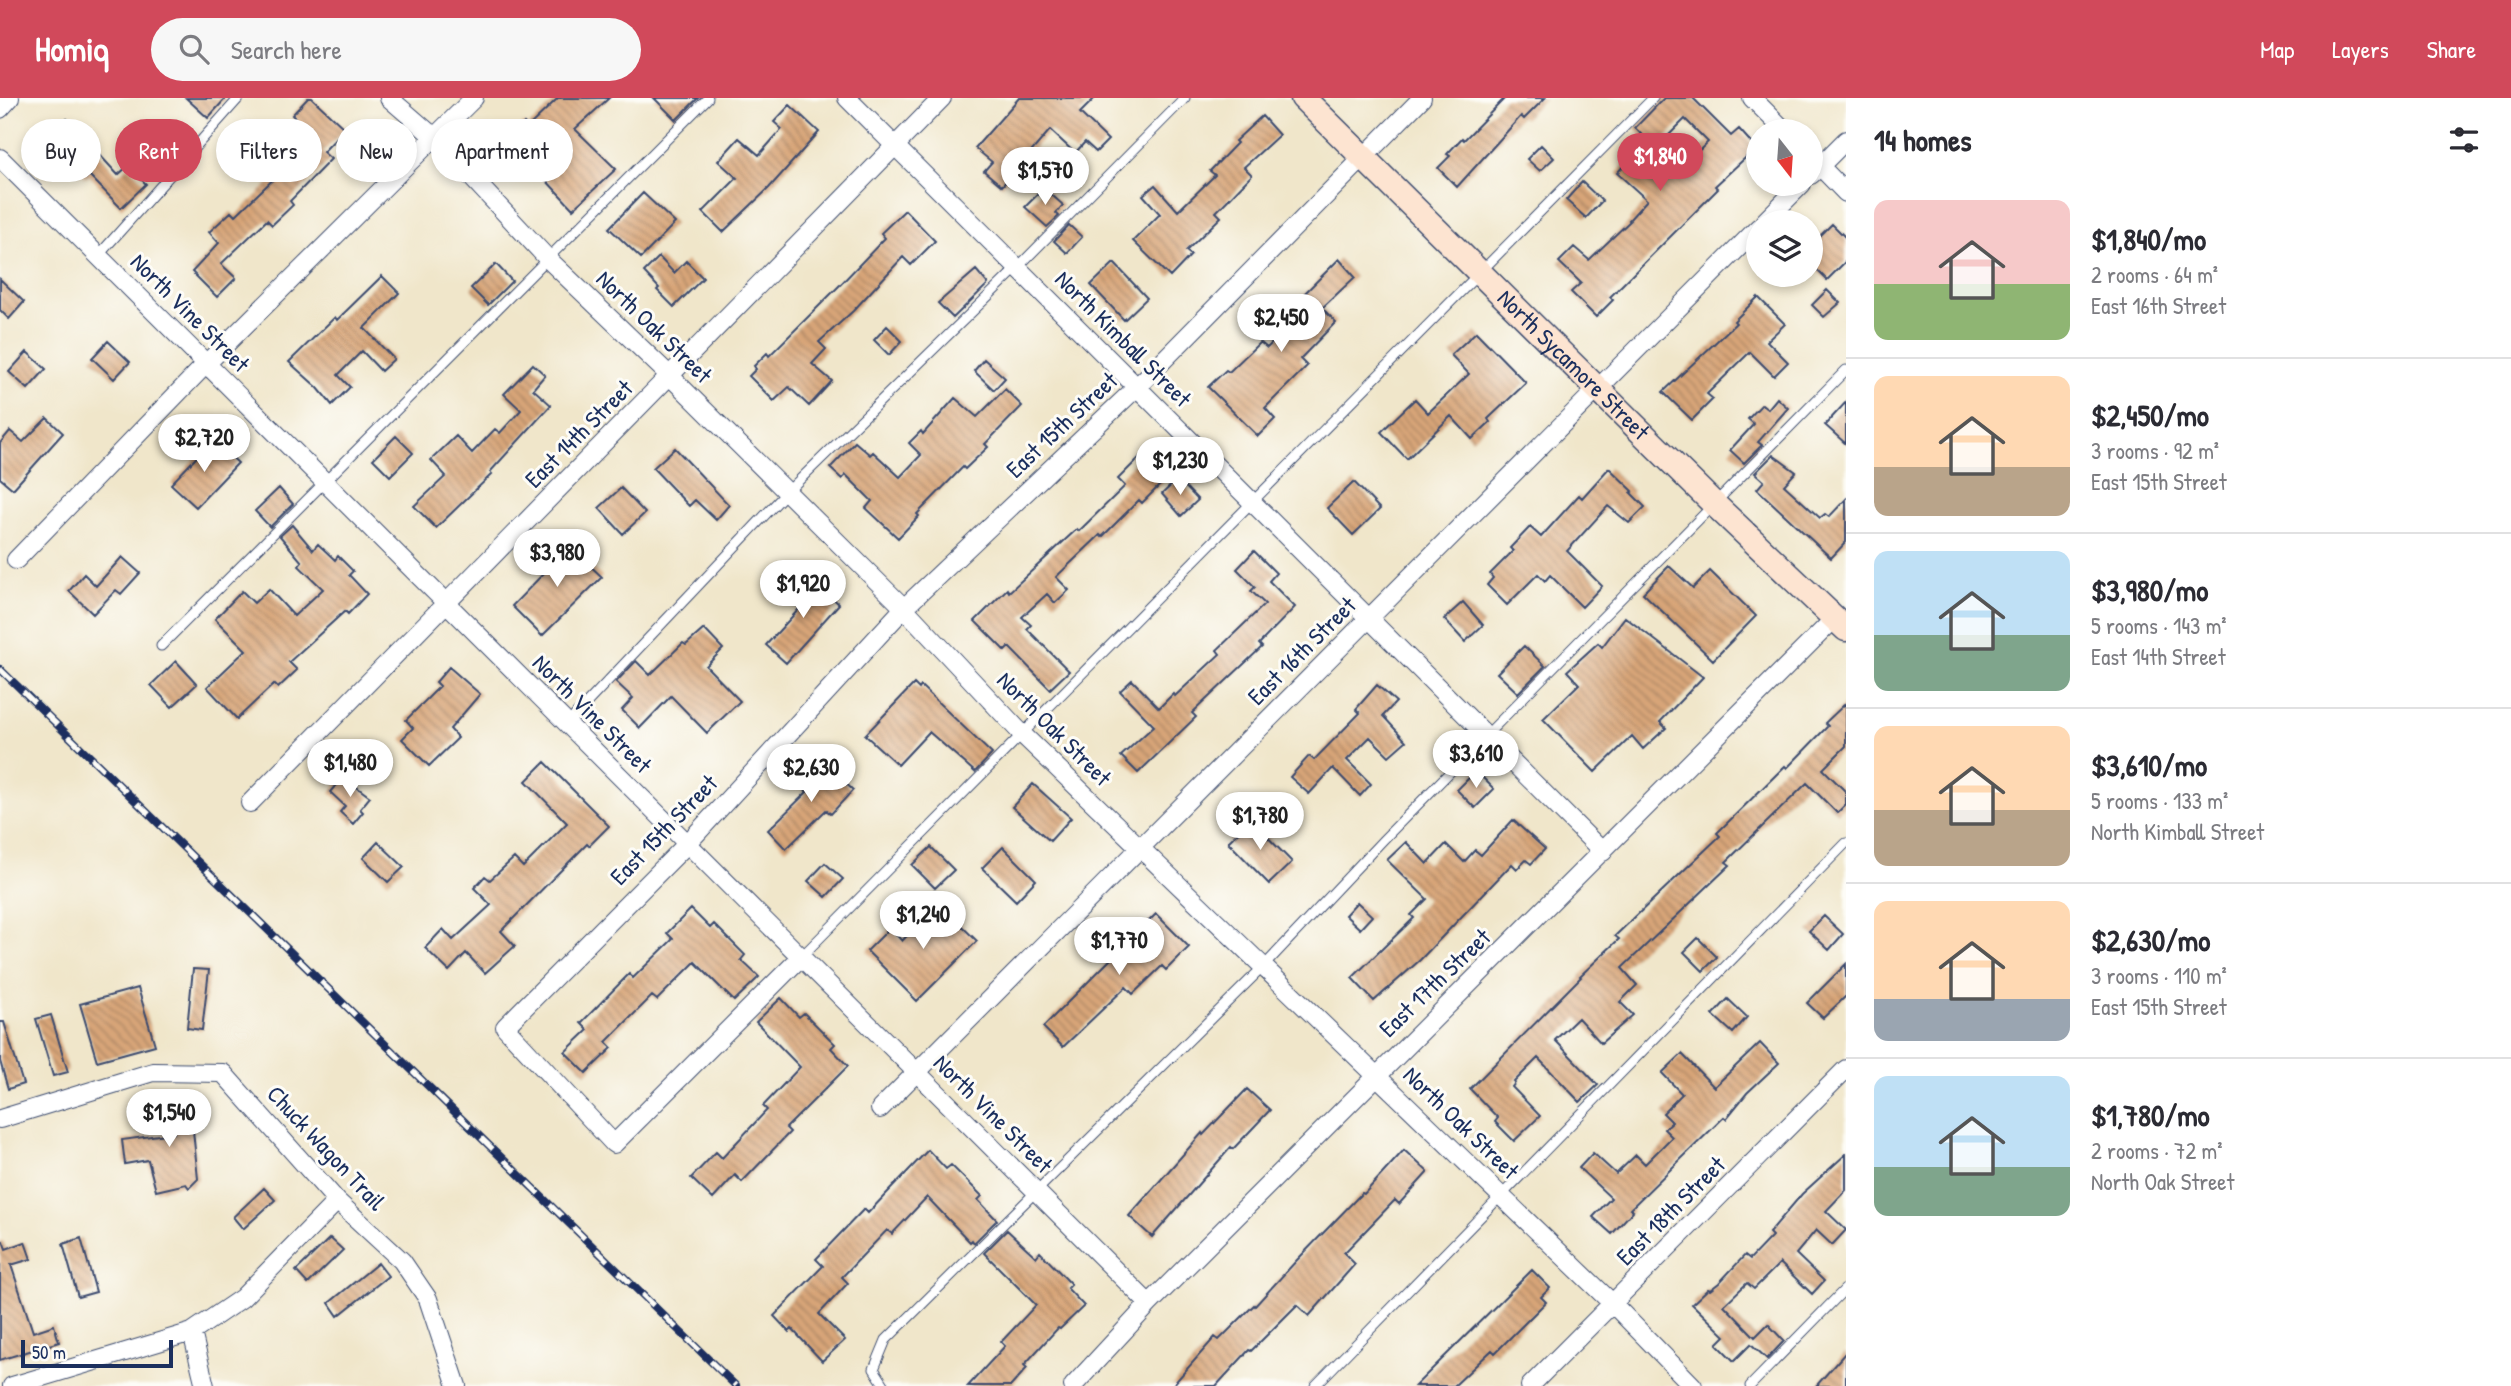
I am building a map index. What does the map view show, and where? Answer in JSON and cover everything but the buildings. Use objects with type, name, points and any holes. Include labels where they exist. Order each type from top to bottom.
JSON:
[{"type":"main road","name":"North Sycamore Street","points":[[1303,98],[1713,503],[1841,623]]},
{"type":"street","points":[[0,109],[10,98]]},
{"type":"street","name":"North Oak Street","points":[[389,98],[431,134]]},
{"type":"street","points":[[452,119],[474,98]]},
{"type":"street","name":"North Kimball Street","points":[[847,98],[1603,852]]},
{"type":"street","name":"East 14th Street","points":[[250,803],[942,98]]},
{"type":"street","name":"East 15th Street","points":[[801,957],[614,1144],[505,1027],[687,844],[904,608],[1137,387],[1422,98]]},
{"type":"street","points":[[1752,98],[1773,119]]},
{"type":"street","points":[[16,561],[206,364],[431,140]]},
{"type":"street","points":[[1824,158],[1846,140]]},
{"type":"street","name":"North Vine Street","points":[[0,158],[1149,1304]]},
{"type":"street","points":[[1824,174],[1846,192]]},
{"type":"street","name":"North Oak Street","points":[[476,182],[548,259],[904,608],[1021,734],[1377,1075],[1613,1304],[1693,1386]]},
{"type":"street","points":[[1776,210],[1790,196]]},
{"type":"street","name":"East 16th Street","points":[[880,1109],[1746,241]]},
{"type":"street","name":"East 17th Street","points":[[1073,1386],[1149,1304],[1377,1075],[1841,623]]},
{"type":"street","name":"East 18th Street","points":[[1530,1386],[1846,1069]]},
{"type":"street","name":"Chuck Wagon Trail","points":[[0,1119],[153,1072],[223,1073],[337,1200],[402,1261],[428,1299],[457,1386]]},
{"type":"street","points":[[12,1386],[192,1332],[242,1298],[337,1200]]},
{"type":"street","points":[[192,1332],[205,1386]]},
{"type":"lane","points":[[98,256],[239,98]]},
{"type":"lane","points":[[161,646],[708,98]]},
{"type":"lane","points":[[567,724],[786,492],[1017,268],[1185,98]]},
{"type":"lane","points":[[801,957],[1653,98]]},
{"type":"lane","points":[[885,1386],[874,1369],[886,1340],[1264,966],[1383,840],[1846,370]]},
{"type":"lane","points":[[1315,1386],[1846,843]]},
{"type":"lane","points":[[1750,1386],[1846,1288]]},
{"type":"railway","points":[[0,669],[736,1386]]}]
